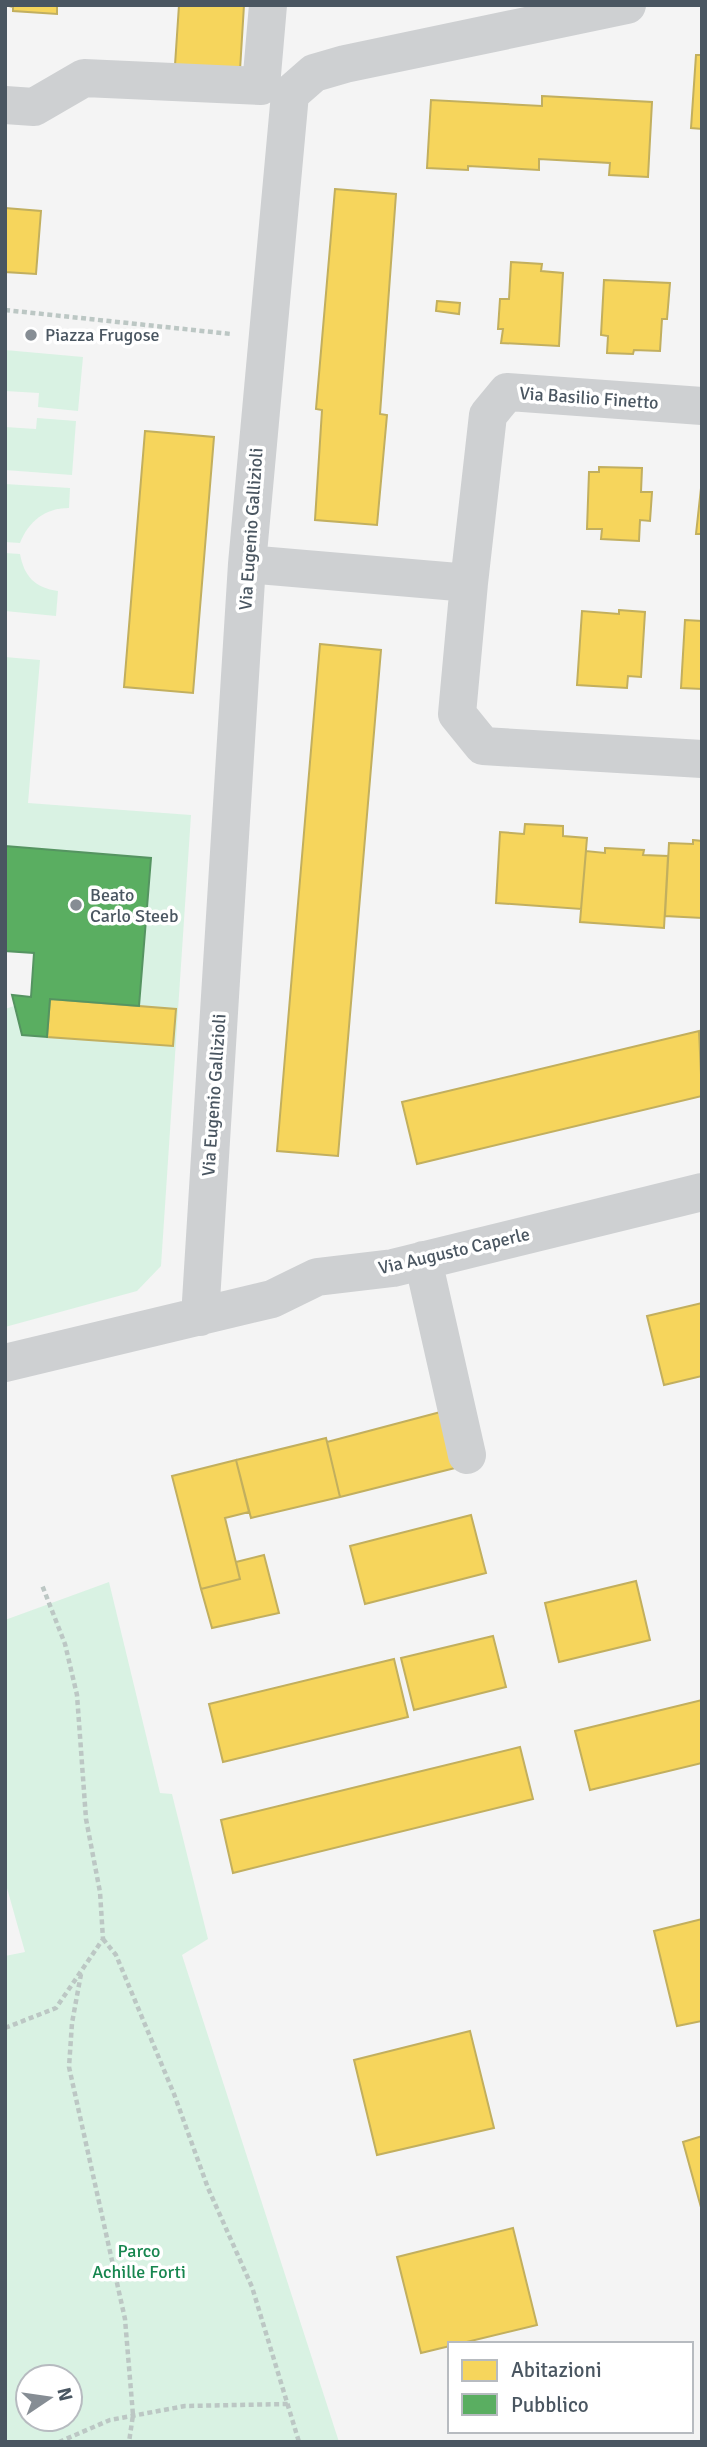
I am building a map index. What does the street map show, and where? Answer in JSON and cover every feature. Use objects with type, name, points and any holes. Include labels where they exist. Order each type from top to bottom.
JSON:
[{"type":"street","name":"Via Eugenio Gallizioli","points":[[200,1317],[247,564],[267,338],[276,90],[268,5]]},
{"type":"street","points":[[20,106],[84,78],[276,90],[314,73],[345,64],[627,5]]},
{"type":"street","name":"Via Basilio Finetto","points":[[702,406],[507,392],[488,415],[457,714],[483,746],[702,759]]},
{"type":"street","points":[[247,564],[469,583]]},
{"type":"street","name":"Via Augusto Caperle","points":[[5,1363],[272,1299],[317,1277],[393,1268],[702,1192]]},
{"type":"street","points":[[423,1260],[467,1455]]},
{"type":"path","points":[[5,310],[267,338]]},
{"type":"path","points":[[5,2028],[56,2008],[103,1940],[100,1892],[86,1819],[77,1695],[65,1644],[43,1585]]},
{"type":"path","points":[[103,1940],[117,1955],[174,2094],[208,2188],[252,2287],[299,2442]]},
{"type":"path","points":[[82,1970],[72,2024],[69,2067],[125,2319],[133,2415],[129,2442]]},
{"type":"path","points":[[59,2442],[110,2420],[185,2406],[288,2404]]},
{"type":"green space","points":[[5,350],[83,357],[78,411],[38,407],[39,393],[5,391]]},
{"type":"green space","points":[[37,418],[76,421],[72,475],[5,470],[5,427],[36,429]]},
{"type":"green space","points":[[5,484],[70,488],[69,508],[52,510],[39,517],[28,528],[20,543],[5,542]]},
{"type":"green space","points":[[5,553],[20,554],[24,569],[32,580],[43,587],[58,591],[56,616],[5,611]]},
{"type":"green space","points":[[5,657],[40,660],[28,803],[191,815],[161,1266],[137,1291],[5,1327],[5,1009],[14,1006],[22,1035],[172,1046],[175,1009],[139,1006],[151,859],[5,846]]},
{"type":"green space","name":"Parco Achille Forti","points":[[109,1582],[160,1793],[172,1794],[208,1939],[182,1955],[339,2442],[5,2442],[5,1956],[25,1952],[5,1881],[5,1620]]},
{"type":"building: Abitazioni","points":[[5,5],[57,5],[57,14],[13,11],[13,7]]},
{"type":"building: Abitazioni","points":[[179,5],[244,5],[240,70],[175,65]]},
{"type":"building: Abitazioni","points":[[696,55],[702,55],[702,129],[691,128]]},
{"type":"building: Abitazioni","points":[[542,96],[652,102],[648,177],[609,175],[610,163],[539,159],[539,170],[468,166],[468,170],[427,168],[431,100],[542,106]]},
{"type":"building: Abitazioni","points":[[335,189],[396,194],[380,414],[387,415],[377,525],[315,520],[322,410],[316,409]]},
{"type":"building: Abitazioni","points":[[5,208],[41,211],[36,274],[5,272]]},
{"type":"building: Abitazioni","points":[[511,262],[542,264],[541,271],[563,273],[559,346],[501,343],[503,329],[498,329],[500,299],[509,299]]},
{"type":"building: Abitazioni","points":[[604,280],[670,283],[667,319],[662,319],[660,351],[607,353],[608,336],[601,335]]},
{"type":"building: Abitazioni","points":[[437,301],[460,303],[459,314],[436,311]]},
{"type":"building: Abitazioni","points":[[145,431],[214,437],[193,693],[124,687]]},
{"type":"building: Abitazioni","points":[[599,467],[642,468],[641,492],[652,492],[650,521],[640,520],[639,541],[601,539],[602,529],[587,529],[589,472],[599,472]]},
{"type":"building: Abitazioni","points":[[702,479],[702,534],[696,534]]},
{"type":"building: Abitazioni","points":[[619,610],[645,612],[641,677],[628,676],[627,688],[577,685],[582,611],[619,614]]},
{"type":"building: Abitazioni","points":[[685,620],[702,621],[702,689],[681,688]]},
{"type":"building: Abitazioni","points":[[320,644],[381,650],[338,1156],[277,1151]]},
{"type":"building: Abitazioni","points":[[525,824],[563,826],[563,836],[587,838],[581,909],[496,903],[500,832],[524,834]]},
{"type":"building: Abitazioni","points":[[693,840],[702,841],[702,918],[665,916],[669,843],[693,844]]},
{"type":"building: Abitazioni","points":[[605,848],[644,850],[643,855],[668,856],[664,928],[580,922],[586,851],[605,853]]},
{"type":"building: Abitazioni","points":[[50,999],[176,1009],[173,1046],[47,1037]]},
{"type":"building: Abitazioni","points":[[699,1031],[702,1096],[417,1164],[402,1102]]},
{"type":"building: Abitazioni","points":[[702,1303],[702,1376],[664,1385],[647,1316]]},
{"type":"building: Abitazioni","points":[[448,1410],[463,1466],[340,1497],[327,1442]]},
{"type":"building: Abitazioni","points":[[326,1438],[340,1497],[251,1518],[236,1460]]},
{"type":"building: Abitazioni","points":[[236,1460],[249,1512],[225,1518],[240,1579],[201,1589],[172,1476]]},
{"type":"building: Abitazioni","points":[[471,1515],[486,1573],[365,1604],[350,1546]]},
{"type":"building: Abitazioni","points":[[264,1555],[279,1613],[212,1628],[201,1589],[240,1579],[236,1562]]},
{"type":"building: Abitazioni","points":[[636,1581],[650,1640],[559,1662],[545,1603]]},
{"type":"building: Abitazioni","points":[[493,1636],[506,1687],[414,1710],[401,1658]]},
{"type":"building: Abitazioni","points":[[394,1659],[408,1717],[223,1762],[209,1704]]},
{"type":"building: Abitazioni","points":[[702,1700],[702,1763],[590,1790],[575,1731]]},
{"type":"building: Abitazioni","points":[[520,1747],[533,1799],[233,1873],[221,1820]]},
{"type":"building: Abitazioni","points":[[702,1919],[702,2021],[677,2026],[654,1931]]},
{"type":"building: Abitazioni","points":[[470,2031],[494,2128],[377,2155],[354,2060]]},
{"type":"building: Abitazioni","points":[[702,2136],[702,2211],[683,2142]]},
{"type":"building: Abitazioni","points":[[513,2228],[537,2325],[467,2342],[448,2342],[448,2346],[421,2353],[397,2257]]},
{"type":"building: Pubblico","name":"Beato Carlo Steeb","points":[[5,846],[151,858],[139,1006],[50,999],[47,1037],[22,1035],[12,995],[31,997],[34,953],[5,951]]},
{"type":"place","name":"Piazza Frugose","points":[[31,335]]},
{"type":"place","name":"Beato Carlo Steeb","points":[[76,905]]}]
